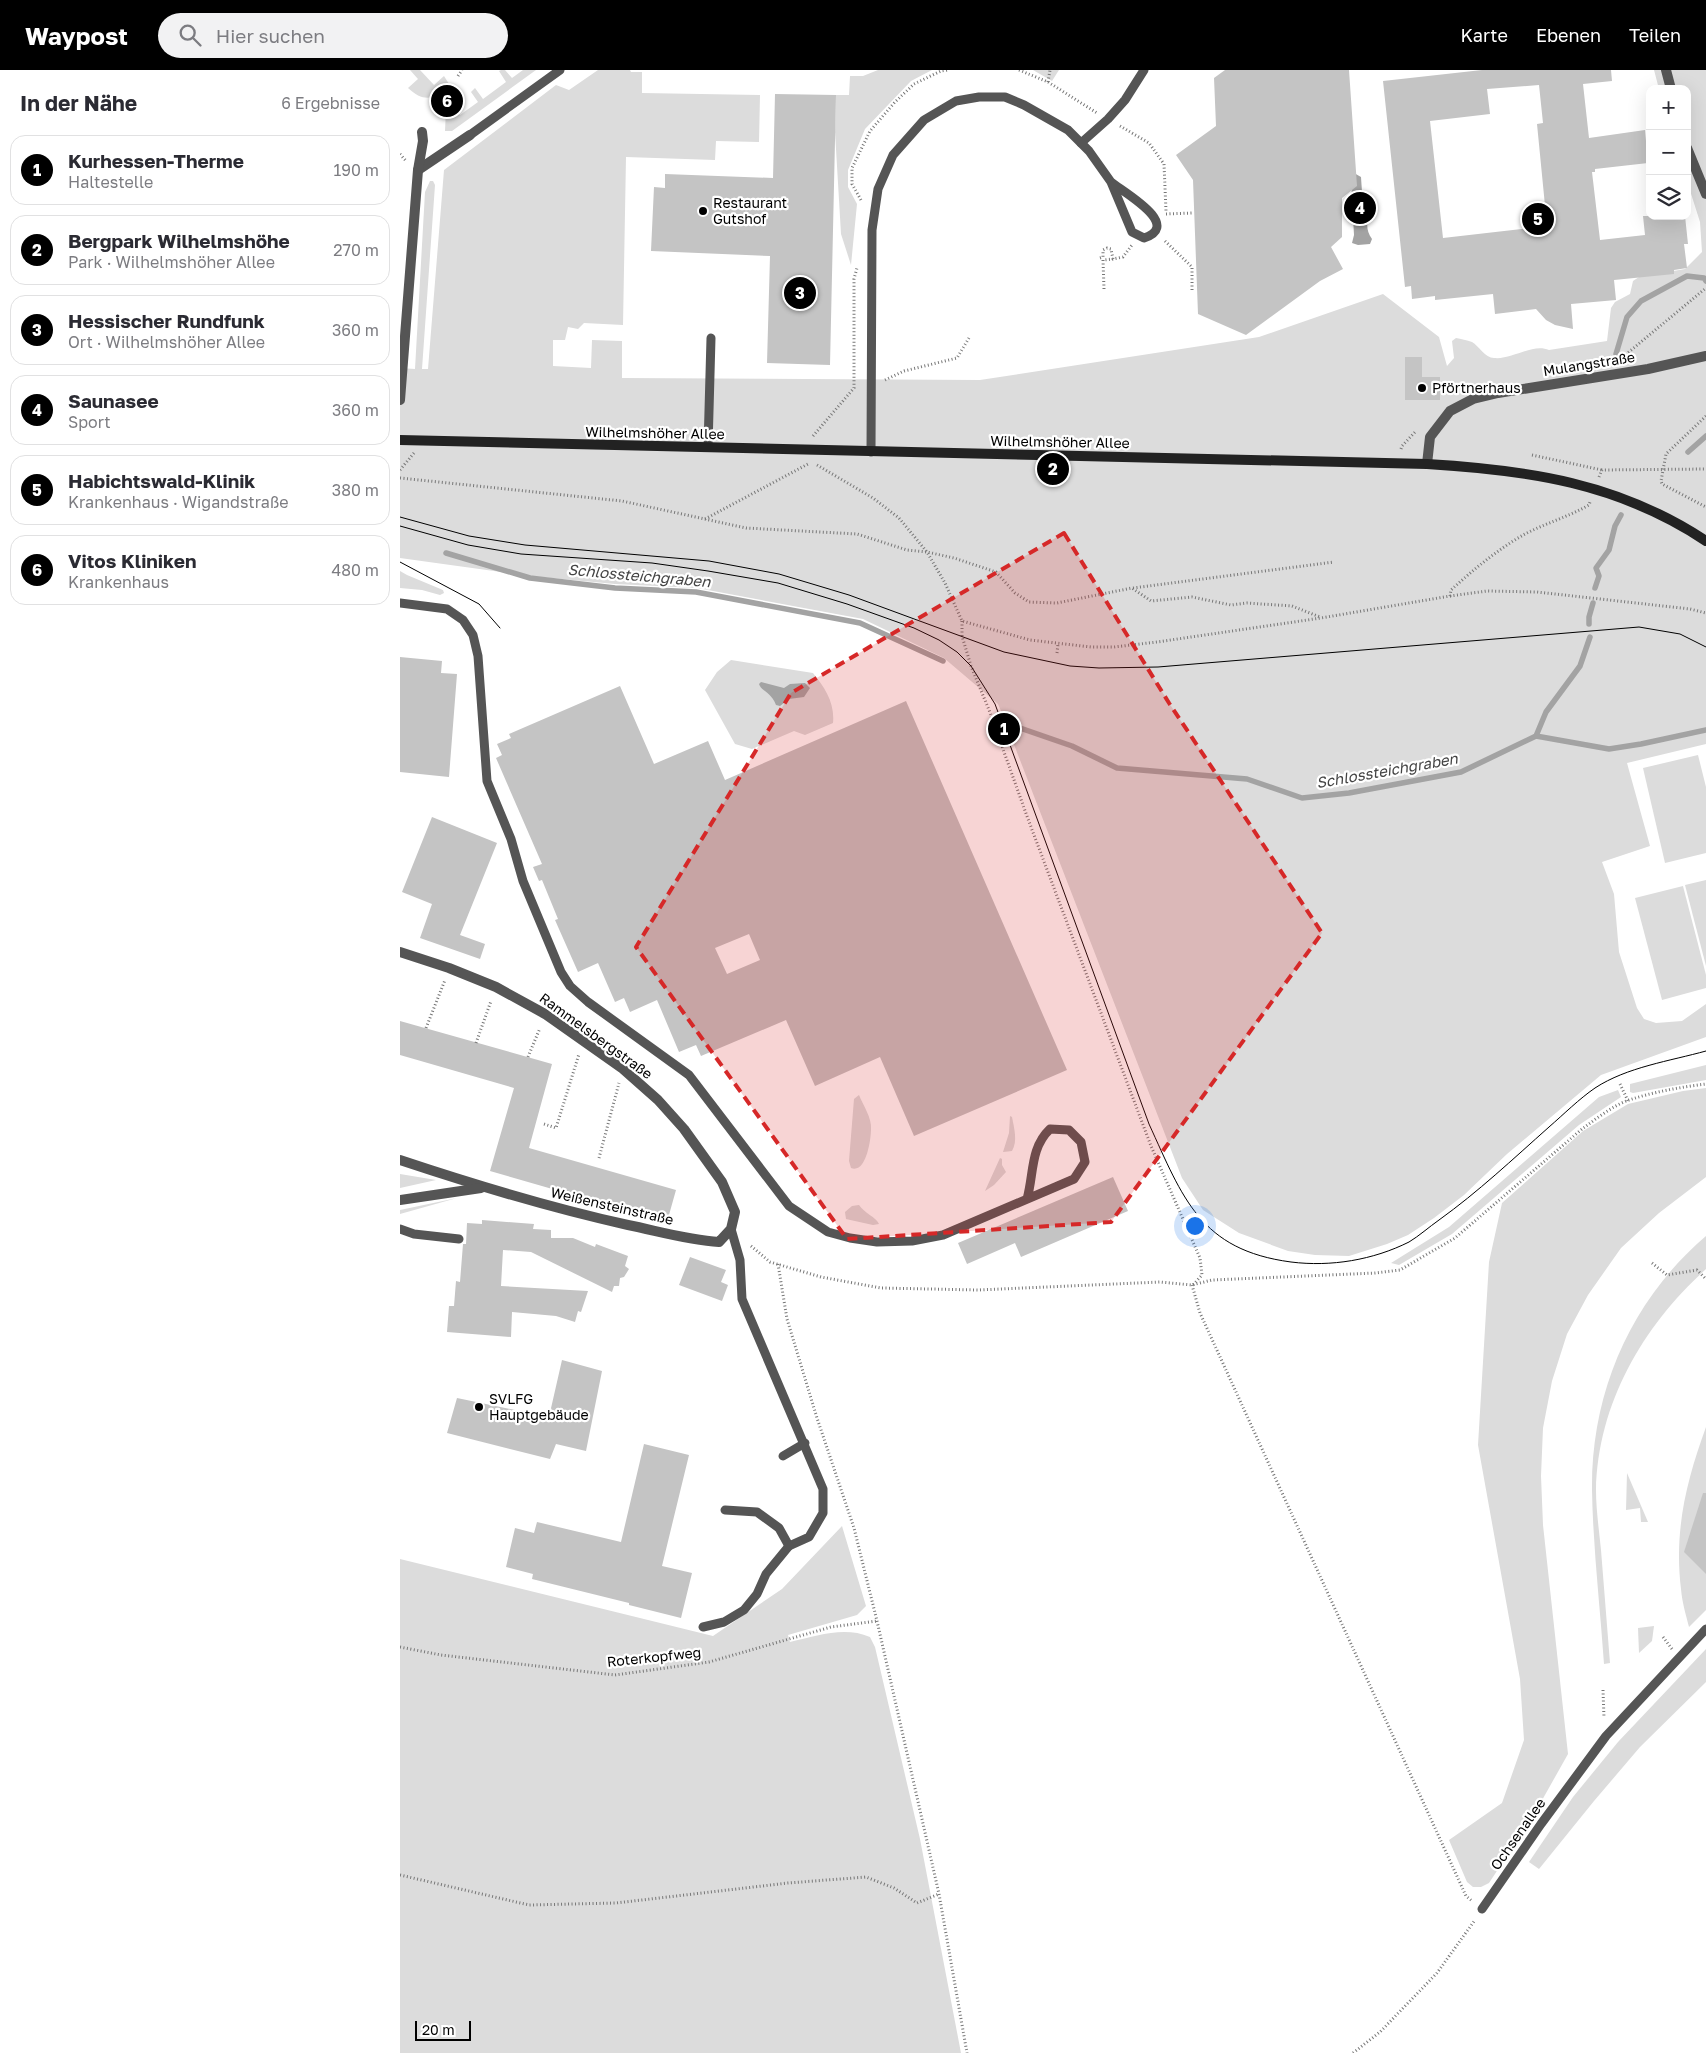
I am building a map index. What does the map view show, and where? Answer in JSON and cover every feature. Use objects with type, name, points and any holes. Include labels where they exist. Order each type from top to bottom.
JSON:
[{"type":"main road","name":"Wilhelmshöher Allee","points":[[400,440],[1489,467],[1532,474],[1624,498],[1656,513],[1706,541]]},
{"type":"street","points":[[1666,70],[1670,85]]},
{"type":"street","points":[[400,400],[418,170],[423,141],[422,132]]},
{"type":"street","points":[[418,170],[470,135]]},
{"type":"street","points":[[1691,158],[1706,194]]},
{"type":"street","name":"Mulangstraße","points":[[1427,464],[1430,437],[1450,411],[1473,399],[1498,393],[1675,364],[1706,356]]},
{"type":"street","name":"Rammelsbergstraße","points":[[400,952],[449,968],[496,988],[545,1014],[623,1069],[658,1100],[684,1129],[722,1182],[735,1212],[731,1229]]},
{"type":"street","name":"Weißensteinstraße","points":[[400,1160],[482,1188],[593,1217],[700,1240],[719,1242],[731,1229]]},
{"type":"street","name":"Weißensteinstraße","points":[[400,1200],[482,1188]]},
{"type":"lane","points":[[541,70],[546,80]]},
{"type":"lane","points":[[470,135],[560,70]]},
{"type":"lane","points":[[1081,143],[1108,119],[1125,100],[1144,70]]},
{"type":"lane","points":[[871,452],[872,230],[878,189],[893,155],[915,129],[924,120],[956,101],[979,97],[1005,97],[1024,105],[1068,130],[1081,143],[1111,182],[1132,232],[1144,238],[1151,236],[1157,225],[1154,214],[1111,182]]},
{"type":"lane","points":[[708,447],[711,338]]},
{"type":"lane","points":[[400,603],[447,610],[463,620],[473,635],[478,656],[487,781],[511,839],[523,881],[561,972],[570,986],[588,1002],[689,1075],[789,1206],[828,1232],[850,1238],[877,1242],[912,1241],[943,1235],[1074,1179],[1085,1162],[1081,1142],[1069,1130],[1050,1129],[1042,1137],[1036,1149],[1032,1182],[1027,1199]]},
{"type":"lane","points":[[400,1229],[414,1234],[459,1239]]},
{"type":"lane","points":[[703,1627],[724,1622],[744,1610],[757,1594],[770,1568],[789,1546],[809,1537],[823,1513],[823,1489],[742,1299],[740,1260],[731,1229]]},
{"type":"lane","points":[[783,1456],[805,1443]]},
{"type":"lane","points":[[725,1510],[757,1512],[779,1528],[789,1546]]},
{"type":"lane","name":"Ochsenallee","points":[[1482,1910],[1540,1824],[1606,1736],[1706,1629]]},
{"type":"path","points":[[458,76],[462,70]]},
{"type":"path","points":[[1048,82],[1050,70]]},
{"type":"path","points":[[1154,214],[1193,213]]},
{"type":"path","points":[[1155,231],[1192,267],[1192,292]]},
{"type":"path","points":[[1100,258],[1103,257],[1103,250],[1107,248],[1111,249],[1113,259]]},
{"type":"path","points":[[1104,289],[1104,260],[1124,257]]},
{"type":"path","points":[[1624,361],[1624,356],[1706,288]]},
{"type":"path","points":[[854,388],[871,388],[904,371],[957,358],[969,338]]},
{"type":"path","points":[[1706,416],[1666,454],[1662,484],[1706,507]]},
{"type":"path","points":[[400,470],[415,452]]},
{"type":"path","points":[[1532,455],[1602,470],[1706,469]]},
{"type":"path","points":[[705,520],[813,462],[874,498],[899,518],[927,552],[945,583],[962,621],[962,636],[971,666],[1150,1146],[1200,1258],[1202,1275],[1192,1286]]},
{"type":"path","points":[[1450,596],[1450,590],[1476,568],[1524,535],[1589,505],[1602,470]]},
{"type":"path","points":[[400,478],[622,501],[746,528],[857,534],[907,550],[954,558],[996,572],[1016,593],[1029,602],[1057,603],[1132,588],[1334,562]]},
{"type":"path","points":[[1132,588],[1151,601],[1192,597],[1231,605],[1247,603],[1292,606],[1321,618]]},
{"type":"path","points":[[962,621],[998,632],[1058,644],[1091,647],[1123,646],[1321,618],[1487,591],[1538,592],[1690,609],[1706,613]]},
{"type":"path","points":[[1057,653],[1058,644]]},
{"type":"path","points":[[426,1028],[449,968]]},
{"type":"path","points":[[476,1042],[496,988]]},
{"type":"path","points":[[528,1058],[545,1014]]},
{"type":"path","points":[[544,1124],[556,1128],[584,1041]]},
{"type":"path","points":[[599,1158],[623,1069]]},
{"type":"path","points":[[1620,1084],[1628,1101]]},
{"type":"path","points":[[731,1229],[770,1262],[821,1277],[882,1288],[978,1290],[1160,1282],[1192,1286],[1212,1280],[1376,1273],[1400,1270],[1455,1238],[1582,1129],[1603,1114],[1628,1101],[1683,1087],[1706,1084]]},
{"type":"path","points":[[1652,1263],[1667,1275],[1697,1270],[1706,1279]]},
{"type":"path","points":[[778,1264],[788,1319],[817,1418],[854,1528],[877,1621],[939,1894],[967,2053]]},
{"type":"path","points":[[1192,1286],[1200,1313],[1466,1896],[1482,1910],[1438,1973],[1380,2032],[1353,2053]]},
{"type":"path","name":"Roterkopfweg","points":[[400,1648],[441,1655],[615,1676],[709,1662],[831,1627],[877,1621]]},
{"type":"path","points":[[1603,1690],[1606,1736]]},
{"type":"path","points":[[400,1875],[529,1905],[616,1903],[788,1883],[866,1877],[894,1888],[917,1903],[939,1894]]},
{"type":"highlighted area","points":[[1064,533],[1169,703],[1322,933],[1111,1222],[847,1239],[636,947],[791,693]]},
{"type":"shaded area","points":[[410,70],[420,70],[434,85],[444,76],[449,84],[430,98],[419,96],[408,88],[418,79]]},
{"type":"shaded area","points":[[505,70],[512,78],[523,70],[536,70],[452,131],[445,131],[446,109],[452,105],[460,115],[478,102],[471,92],[475,88],[483,99],[506,82],[499,71]]},
{"type":"shaded area","points":[[598,70],[630,70],[631,72],[642,72],[642,93],[760,95],[759,142],[716,141],[715,160],[626,157],[623,325],[584,323],[578,329],[568,327],[565,340],[553,340],[553,366],[591,368],[592,340],[622,341],[622,378],[980,380],[1259,337],[1383,294],[1439,337],[1447,366],[1454,358],[1452,341],[1456,338],[1472,342],[1488,356],[1494,358],[1508,357],[1542,348],[1549,350],[1607,341],[1611,308],[1615,302],[1630,294],[1633,281],[1639,277],[1685,269],[1702,252],[1700,222],[1691,194],[1691,85],[1658,85],[1654,70],[1706,70],[1706,744],[1627,763],[1650,846],[1602,862],[1614,894],[1619,952],[1637,1008],[1644,1019],[1656,1023],[1682,1021],[1706,1004],[1706,1037],[1601,1075],[1507,1154],[1464,1195],[1408,1235],[1349,1256],[1315,1255],[1288,1251],[1239,1233],[1203,1210],[1182,1178],[998,704],[944,658],[863,619],[697,588],[615,584],[530,576],[400,558],[400,368],[415,369],[425,192],[430,181],[433,181],[435,185],[422,369],[428,369],[444,170],[556,85],[569,90]]},
{"type":"shaded area","points":[[878,70],[932,70],[911,81],[865,129],[848,170],[848,187],[857,204],[851,265],[841,234],[835,132],[836,95],[849,95],[850,76],[863,76]]},
{"type":"shaded area","points":[[1033,70],[1059,70],[1052,81]]},
{"type":"shaded area","points":[[1354,173],[1361,177],[1363,207],[1370,212],[1367,226],[1372,239],[1370,244],[1358,245],[1352,243],[1354,235],[1351,180]]},
{"type":"shaded area","points":[[400,571],[443,590],[444,593],[440,595],[422,590],[400,588]]},
{"type":"shaded area","points":[[731,660],[813,673],[831,702],[833,723],[805,735],[794,731],[752,749],[735,744],[705,690],[717,672]]},
{"type":"shaded area","points":[[761,682],[784,688],[790,684],[805,683],[810,688],[804,697],[789,699],[780,706],[776,705],[772,697],[760,686]]},
{"type":"shaded area","points":[[1698,755],[1706,787],[1706,853],[1665,863],[1643,768]]},
{"type":"shaded area","points":[[1706,880],[1706,966],[1685,885]]},
{"type":"shaded area","points":[[1683,886],[1706,975],[1706,988],[1662,1000],[1635,898]]},
{"type":"shaded area","points":[[1706,1065],[1706,1080],[1630,1092],[1630,1084]]},
{"type":"shaded area","points":[[1706,1088],[1706,1177],[1659,1213],[1621,1248],[1588,1295],[1567,1334],[1552,1381],[1543,1428],[1541,1476],[1543,1525],[1568,1754],[1532,1818],[1489,1883],[1481,1887],[1473,1887],[1467,1882],[1449,1840],[1502,1803],[1524,1740],[1520,1679],[1478,1445],[1489,1262],[1502,1203],[1583,1131],[1628,1104],[1683,1091]]},
{"type":"shaded area","points":[[1618,1090],[1621,1097],[1579,1125],[1452,1234],[1399,1265],[1391,1263],[1449,1227],[1599,1097]]},
{"type":"shaded area","points":[[859,1095],[869,1116],[871,1125],[870,1141],[864,1161],[860,1166],[851,1168],[849,1161],[854,1099]]},
{"type":"shaded area","points":[[1010,1116],[1014,1126],[1015,1143],[1012,1151],[1003,1152],[1009,1133]]},
{"type":"shaded area","points":[[1000,1158],[1006,1172],[994,1185],[985,1191]]},
{"type":"shaded area","points":[[400,1174],[436,1180],[400,1188]]},
{"type":"shaded area","points":[[457,1198],[400,1214],[400,1210]]},
{"type":"shaded area","points":[[859,1205],[879,1224],[873,1225],[846,1219],[845,1212],[852,1206]]},
{"type":"shaded area","points":[[1706,1236],[1706,1269],[1683,1291],[1644,1341],[1628,1368],[1615,1397],[1605,1427],[1599,1458],[1596,1490],[1610,1663],[1604,1664],[1592,1490],[1599,1418],[1608,1383],[1620,1350],[1637,1319],[1656,1289],[1680,1261]]},
{"type":"shaded area","points":[[1706,1427],[1706,1610],[1689,1627],[1681,1589],[1679,1547],[1687,1487]]},
{"type":"shaded area","points":[[1627,1473],[1648,1522],[1641,1522],[1640,1508],[1626,1510]]},
{"type":"shaded area","points":[[842,1526],[866,1606],[857,1615],[788,1635],[790,1642],[830,1633],[850,1632],[870,1637],[875,1647],[920,1839],[961,2053],[400,2053],[400,1559],[713,1636],[782,1589]]},
{"type":"shaded area","points":[[1654,1626],[1652,1641],[1639,1653],[1638,1628]]},
{"type":"shaded area","points":[[1706,1649],[1706,1682],[1640,1747],[1539,1869],[1529,1862],[1573,1797],[1618,1742]]},
{"type":"building","points":[[1225,70],[1349,70],[1357,186],[1342,198],[1342,237],[1331,247],[1343,269],[1320,281],[1246,335],[1198,314],[1193,180],[1176,155],[1216,126],[1214,78]]},
{"type":"building","points":[[1482,70],[1611,70],[1612,81],[1583,84],[1589,138],[1645,130],[1646,163],[1595,169],[1595,172],[1592,172],[1600,240],[1645,235],[1643,216],[1646,216],[1646,220],[1685,220],[1688,244],[1684,244],[1687,268],[1674,270],[1674,274],[1614,280],[1616,300],[1571,304],[1573,329],[1555,325],[1546,320],[1536,309],[1495,314],[1493,294],[1435,300],[1435,296],[1412,299],[1411,286],[1405,287],[1383,81]],"holes":[[[1539,85],[1543,123],[1537,124],[1547,226],[1443,238],[1430,121],[1490,114],[1487,89]]]},
{"type":"building","points":[[775,94],[836,95],[830,365],[767,363],[770,256],[651,251],[654,187],[665,188],[665,174],[773,178]]},
{"type":"building","name":"Pförtnerhaus","points":[[1405,357],[1422,357],[1422,377],[1440,377],[1440,400],[1405,400]]},
{"type":"building","points":[[400,657],[442,661],[441,673],[457,674],[449,777],[400,772]]},
{"type":"building","points":[[620,686],[654,764],[708,741],[725,780],[906,701],[1067,1070],[914,1136],[880,1057],[815,1086],[786,1020],[701,1056],[696,1045],[679,1052],[657,1000],[630,1012],[624,998],[615,1002],[598,963],[578,972],[555,920],[558,919],[542,880],[539,881],[533,867],[542,864],[496,758],[502,755],[497,744],[511,738],[509,734]],"holes":[[[749,934],[760,960],[727,974],[715,948]]]},
{"type":"building","points":[[432,817],[497,843],[460,935],[485,944],[480,959],[420,938],[432,904],[402,892]]},
{"type":"building","points":[[400,1021],[552,1064],[529,1148],[676,1190],[667,1222],[490,1171],[514,1088],[400,1055]]},
{"type":"building","points":[[1113,1177],[1128,1211],[1021,1257],[1015,1243],[967,1264],[958,1243]]},
{"type":"building","points":[[482,1220],[534,1224],[533,1229],[551,1230],[551,1238],[573,1238],[595,1247],[596,1244],[628,1256],[625,1266],[629,1269],[624,1277],[620,1278],[619,1286],[614,1286],[612,1292],[531,1252],[503,1250],[501,1286],[588,1291],[581,1312],[578,1311],[575,1322],[556,1316],[512,1312],[511,1337],[447,1332],[449,1306],[454,1306],[456,1281],[460,1282],[467,1223],[482,1224]]},
{"type":"building","points":[[690,1257],[726,1270],[721,1282],[728,1285],[722,1301],[679,1285]]},
{"type":"building","name":"SVLFG Hauptgebäude","points":[[562,1360],[602,1371],[586,1451],[556,1444],[550,1459],[447,1433],[457,1398],[549,1417]]},
{"type":"building","points":[[644,1444],[689,1455],[662,1566],[692,1573],[681,1618],[532,1579],[533,1574],[506,1567],[515,1528],[534,1533],[537,1522],[621,1542]]},
{"type":"building","points":[[1703,1493],[1706,1493],[1706,1574],[1684,1552]]},
{"type":"waterway","points":[[1616,354],[1627,317],[1641,301],[1687,276],[1704,278],[1706,281]]},
{"type":"waterway","name":"Schlossteichgraben","points":[[1688,452],[1706,436]]},
{"type":"waterway","name":"Schlossteichgraben","points":[[1595,588],[1599,576],[1596,568],[1609,550],[1615,526],[1621,515]]},
{"type":"waterway","name":"Schlossteichgraben","points":[[446,553],[530,578],[615,588],[696,592],[860,623],[943,661]]},
{"type":"waterway","name":"Schlossteichgraben","points":[[1589,624],[1593,603]]},
{"type":"waterway","name":"Schlossteichgraben","points":[[1014,726],[1072,746],[1117,768],[1247,779],[1302,798],[1349,793],[1461,772],[1536,736],[1546,712],[1580,666],[1590,637]]},
{"type":"waterway","points":[[1536,736],[1609,749],[1706,730]]},
{"type":"tram line","points":[[400,517],[469,536],[525,545],[709,561],[779,574],[849,595],[1004,652],[1070,666],[1099,668],[1158,667],[1639,627],[1680,634],[1706,647]]},
{"type":"tram line","points":[[400,526],[468,545],[521,554],[652,563],[778,583],[847,604],[914,628],[939,640],[957,652],[971,666],[995,704],[1149,1124],[1161,1151],[1185,1197],[1199,1216],[1215,1233],[1235,1246],[1260,1256],[1291,1262],[1321,1264],[1366,1258],[1395,1248],[1413,1240],[1468,1198],[1595,1088],[1635,1070],[1706,1051]]},
{"type":"tram line","points":[[400,562],[479,604],[500,628]]},
{"type":"place","name":"Vitos Kliniken","points":[[447,101]]},
{"type":"place","name":"Saunasee","points":[[1360,208]]},
{"type":"place","name":"Restaurant Gutshof","points":[[703,211]]},
{"type":"place","name":"Habichtswald-Klinik","points":[[1538,219]]},
{"type":"place","name":"Hessischer Rundfunk","points":[[800,293]]},
{"type":"place","name":"Pförtnerhaus","points":[[1422,388]]},
{"type":"place","name":"Bergpark Wilhelmshöhe","points":[[1053,469]]},
{"type":"place","name":"Kurhessen-Therme","points":[[1004,729]]},
{"type":"place","name":"SVLFG Hauptgebäude","points":[[479,1407]]}]
